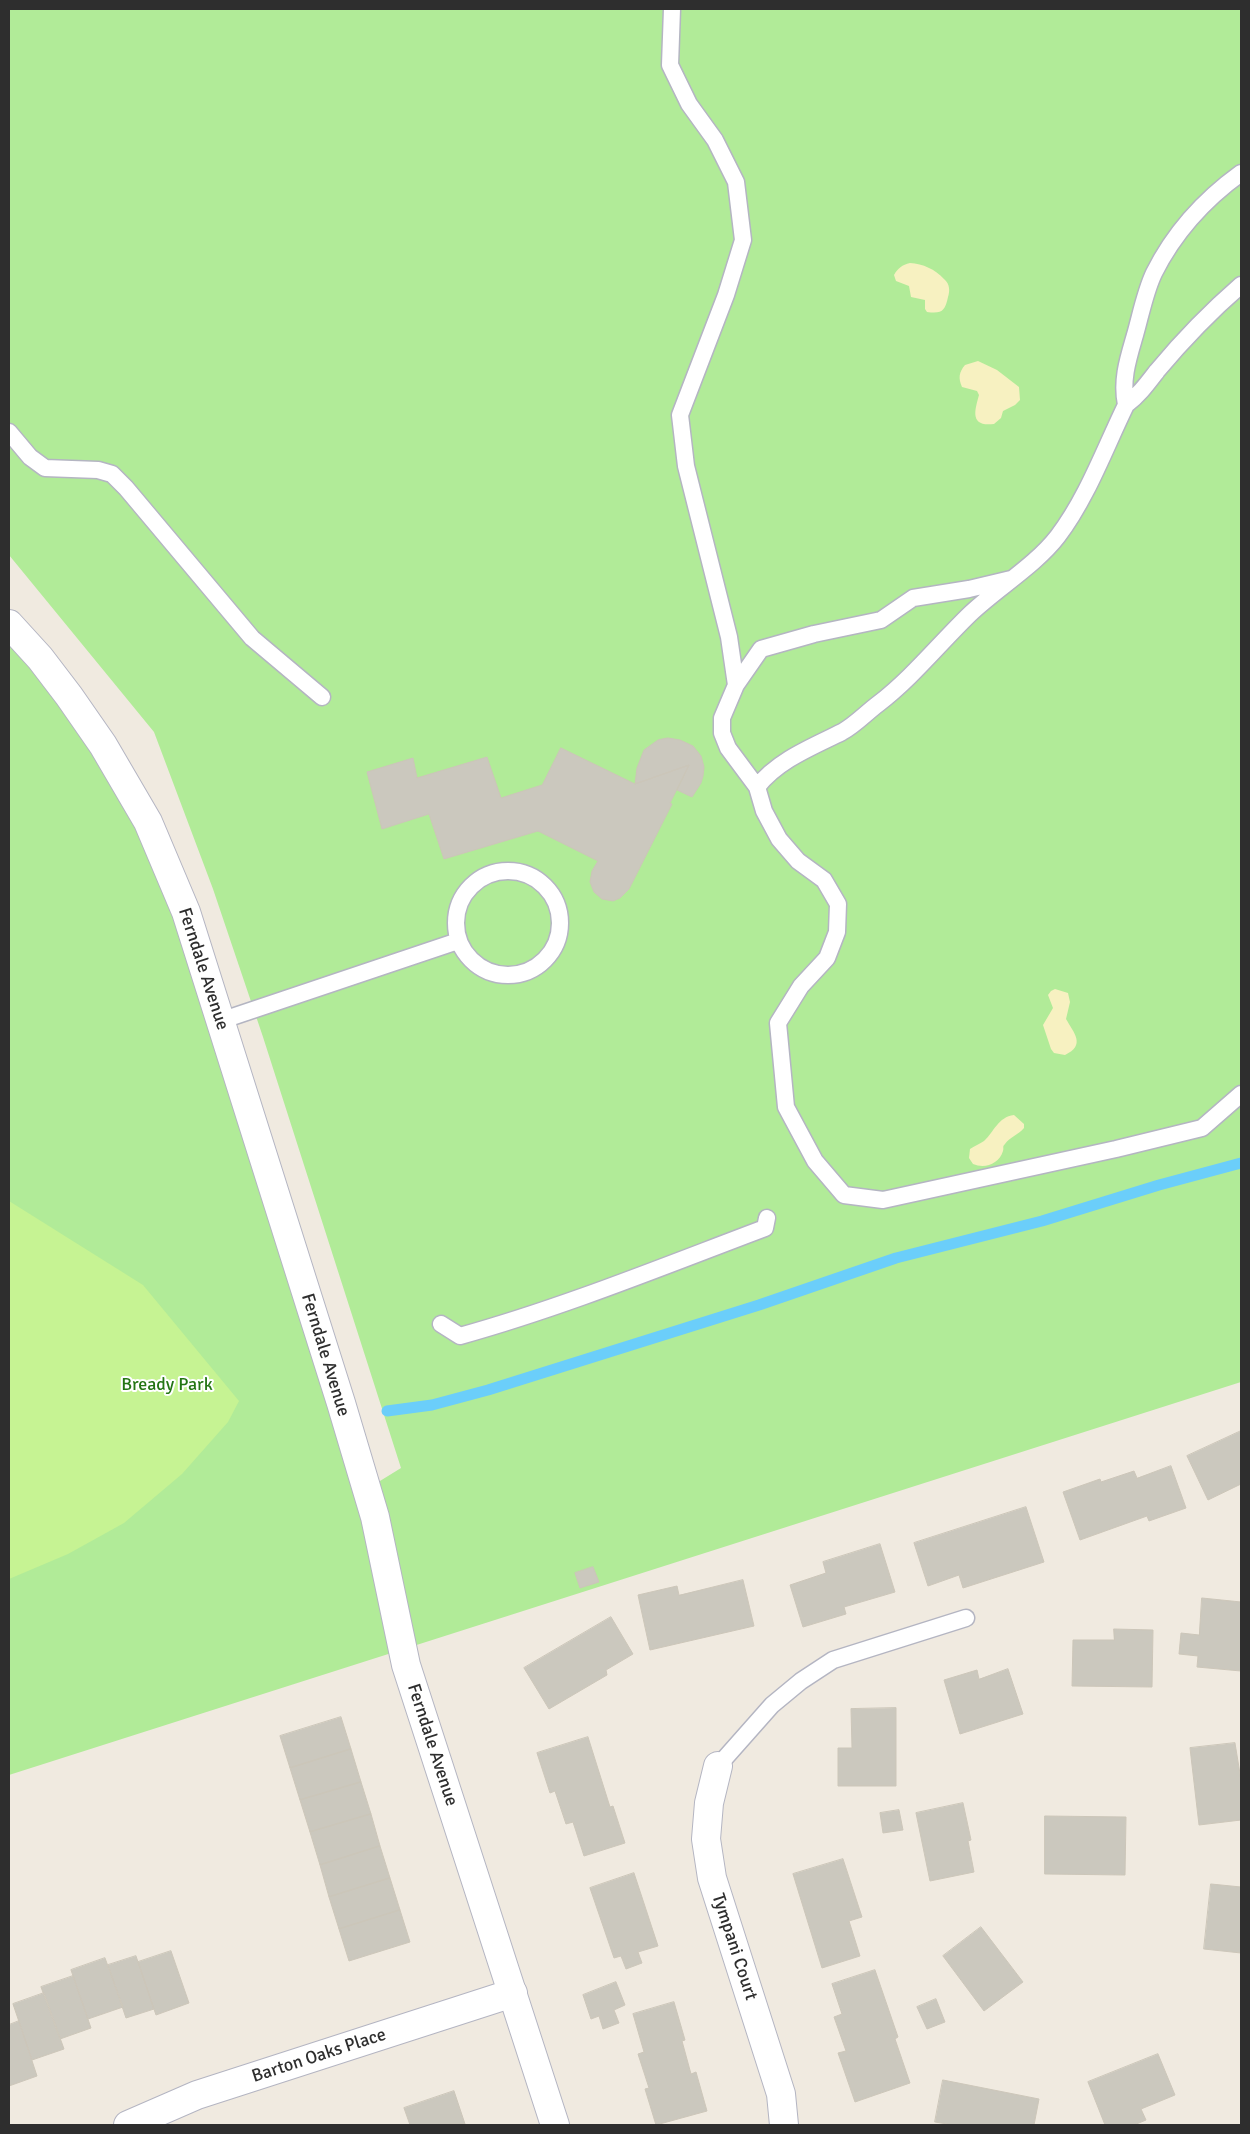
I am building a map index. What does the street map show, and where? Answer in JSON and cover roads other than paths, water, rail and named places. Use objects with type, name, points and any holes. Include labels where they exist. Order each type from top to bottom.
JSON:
[{"type":"street","name":"Ferndale Avenue","points":[[9,624],[40,658],[103,745],[148,822],[186,912],[372,1508],[406,1665],[555,2125]]},
{"type":"street","name":"Tympani Court","points":[[718,1766],[709,1802],[706,1839],[712,1878],[781,2094],[784,2125]]},
{"type":"street","name":"Barton Oaks Place","points":[[128,2125],[197,2095],[513,1993]]},
{"type":"lane","points":[[672,9],[670,65],[688,104],[715,140],[736,182],[744,240],[726,295],[680,415],[686,466],[729,637],[736,685]]},
{"type":"lane","points":[[1126,406],[1124,373],[1154,274],[1185,225],[1206,202],[1241,173]]},
{"type":"lane","points":[[757,787],[768,773],[815,744],[843,731],[893,692],[970,615],[1056,538],[1077,508],[1126,406],[1138,396],[1157,371],[1221,302],[1241,285]]},
{"type":"lane","points":[[9,432],[30,457],[44,468],[98,470],[112,474],[126,488],[252,638],[322,697]]},
{"type":"lane","points":[[1011,579],[969,589],[913,598],[881,620],[814,634],[761,649],[736,685],[722,718],[722,733],[728,748],[757,787],[764,810],[779,839],[798,861],[824,880],[838,904],[837,932],[827,958],[801,986],[778,1023],[786,1107],[815,1161],[844,1195],[883,1200],[1116,1149],[1202,1128],[1241,1094]]},
{"type":"lane","points":[[512,871],[528,874],[543,884],[554,897],[560,914],[560,931],[554,947],[544,961],[529,971],[512,976],[495,974],[479,968],[466,956],[458,940],[456,924],[458,907],[466,891],[479,880],[494,872],[512,871]]},
{"type":"lane","points":[[220,1021],[458,940]]},
{"type":"lane","points":[[441,1324],[460,1336],[493,1327],[570,1301],[765,1228],[767,1218]]},
{"type":"lane","points":[[718,1766],[772,1705],[801,1681],[833,1660],[966,1618]]},
{"type":"waterway","points":[[387,1411],[432,1405],[488,1390],[759,1305],[896,1258],[1042,1221],[1159,1185],[1241,1163]]},
{"type":"park label","name":"Bready Park","points":[[167,1385]]}]
